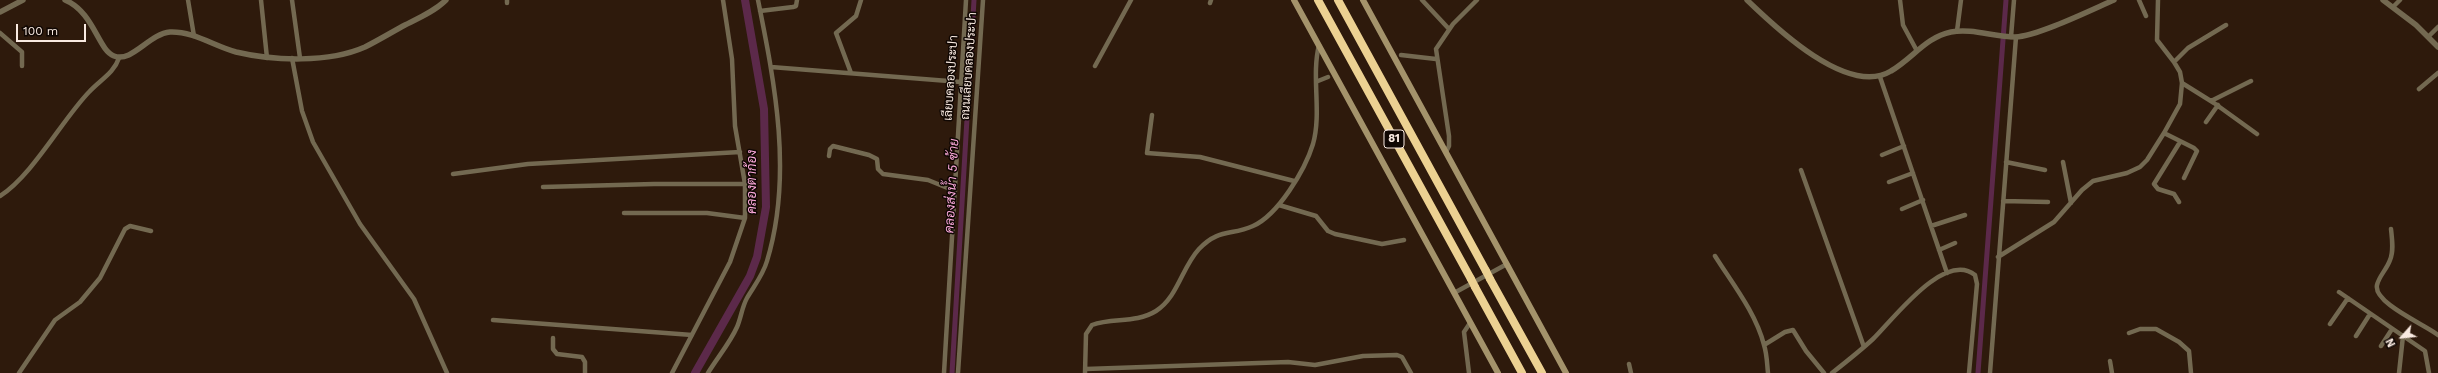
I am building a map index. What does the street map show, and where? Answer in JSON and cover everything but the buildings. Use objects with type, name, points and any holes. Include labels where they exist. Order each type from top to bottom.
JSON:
[{"type":"highway","name":"81","points":[[1318,0],[1522,373]]},
{"type":"highway","name":"81","points":[[1338,0],[1542,373]]},
{"type":"main road","points":[[1294,0],[1498,373]]},
{"type":"main road","points":[[1363,0],[1566,373]]},
{"type":"street","points":[[0,12],[21,0]]},
{"type":"street","points":[[65,0],[83,12],[105,48],[112,55],[119,58],[131,54],[150,40],[168,32],[183,33],[234,51],[266,58],[300,58],[343,53],[365,47],[427,14],[446,0]]},
{"type":"street","points":[[188,0],[194,36]]},
{"type":"street","points":[[261,0],[266,58]]},
{"type":"street","points":[[292,0],[300,58]]},
{"type":"street","points":[[672,373],[730,262],[745,218],[745,184],[735,126],[732,59],[723,0]]},
{"type":"street","points":[[708,373],[737,327],[746,300],[764,270],[772,243],[779,198],[780,172],[771,67],[759,0]]},
{"type":"street","points":[[760,11],[793,7],[796,6],[797,0]]},
{"type":"street","points":[[851,72],[836,33],[856,16],[861,0]]},
{"type":"street","name":"เลียบคลองประปา","points":[[944,373],[966,0]]},
{"type":"street","name":"ถนนเลียบคลองประปา","points":[[958,373],[983,0]]},
{"type":"street","points":[[1095,66],[1131,0]]},
{"type":"street","points":[[1422,0],[1450,29]]},
{"type":"street","points":[[1446,152],[1449,146],[1449,136],[1436,59],[1436,49],[1450,29],[1477,0]]},
{"type":"street","points":[[1747,0],[1779,31],[1823,60],[1856,76],[1880,77],[1900,65],[1936,37],[1956,31],[2012,37],[2030,34],[2114,0]]},
{"type":"street","points":[[1900,0],[1904,25],[1917,51]]},
{"type":"street","points":[[1956,31],[1961,0]]},
{"type":"street","points":[[1990,373],[2006,162],[2014,0]]},
{"type":"street","points":[[2139,0],[2146,16]]},
{"type":"street","points":[[1998,257],[2054,222],[2070,203],[2093,181],[2128,173],[2140,167],[2164,133],[2180,104],[2182,83],[2180,72],[2157,40],[2158,0]]},
{"type":"street","points":[[2383,0],[2438,47]]},
{"type":"street","points":[[2393,7],[2400,0]]},
{"type":"street","points":[[2174,62],[2188,48],[2226,25]]},
{"type":"street","points":[[2428,37],[2438,27]]},
{"type":"street","points":[[0,33],[22,52],[22,66]]},
{"type":"street","points":[[1319,45],[1316,63],[1318,81],[1313,145],[1294,181],[1279,205],[1263,221],[1252,227],[1220,233],[1200,248],[1170,297],[1155,311],[1127,321],[1104,321],[1092,326],[1086,334],[1086,371],[1288,362],[1315,364],[1380,354],[1402,357],[1411,373]]},
{"type":"street","points":[[1401,55],[1436,59]]},
{"type":"street","points":[[0,196],[15,183],[36,159],[89,92],[111,72],[119,58]]},
{"type":"street","points":[[292,58],[302,111],[313,142],[360,224],[414,299],[447,373]]},
{"type":"street","points":[[771,67],[851,72],[961,82]]},
{"type":"street","points":[[2419,89],[2438,73]]},
{"type":"street","points":[[1318,81],[1328,77]]},
{"type":"street","points":[[1880,77],[1947,273]]},
{"type":"street","points":[[2211,101],[2251,82]]},
{"type":"street","points":[[2182,83],[2218,105],[2257,134]]},
{"type":"street","points":[[2206,122],[2218,105]]},
{"type":"street","points":[[1152,115],[1147,153],[1200,157],[1294,181]]},
{"type":"street","points":[[2164,133],[2197,151],[2184,178]]},
{"type":"street","points":[[2179,202],[2174,194],[2158,189],[2154,184],[2180,142]]},
{"type":"street","points":[[829,156],[830,149],[833,146],[869,155],[877,159],[878,169],[883,174],[928,180],[954,191]]},
{"type":"street","points":[[1882,155],[1904,146]]},
{"type":"street","points":[[453,174],[532,164],[740,152]]},
{"type":"street","points":[[2006,162],[2045,170]]},
{"type":"street","points":[[2063,162],[2070,203]]},
{"type":"street","points":[[1801,170],[1864,347]]},
{"type":"street","points":[[1889,182],[1913,173]]},
{"type":"street","points":[[543,187],[654,184],[745,184]]},
{"type":"street","points":[[1902,209],[1923,200]]},
{"type":"street","points":[[2003,201],[2048,202]]},
{"type":"street","points":[[1279,205],[1316,216],[1328,231],[1338,235],[1382,244],[1404,240]]},
{"type":"street","points":[[624,213],[707,213],[745,218]]},
{"type":"street","points":[[1931,226],[1965,215]]},
{"type":"street","points":[[19,373],[55,320],[80,302],[100,278],[125,229],[130,226],[151,231]]},
{"type":"street","points":[[2391,229],[2392,251],[2390,260],[2377,285],[2378,293],[2394,308],[2438,335]]},
{"type":"street","points":[[1939,250],[1955,243]]},
{"type":"street","points":[[1715,256],[1746,304],[1764,345],[1768,373]]},
{"type":"street","points":[[1454,293],[1507,264]]},
{"type":"street","points":[[1832,373],[1864,347],[1930,282],[1947,273],[1963,269],[1975,275],[1977,284],[1969,373]]},
{"type":"street","points":[[2339,292],[2425,351],[2429,373]]},
{"type":"street","points":[[2330,324],[2348,298]]},
{"type":"street","points":[[2356,336],[2370,314]]},
{"type":"street","points":[[493,320],[692,335]]},
{"type":"street","points":[[1469,373],[1464,332],[1470,323]]},
{"type":"street","points":[[2130,334],[2140,329],[2156,329],[2179,342],[2189,351],[2190,373]]},
{"type":"street","points":[[2381,346],[2392,329]]},
{"type":"street","points":[[1764,345],[1790,330],[1793,330],[1806,351],[1824,373]]},
{"type":"street","points":[[2399,373],[2403,336]]},
{"type":"street","points":[[553,338],[553,349],[557,354],[582,357],[585,362],[585,373]]},
{"type":"street","points":[[2110,361],[2112,373]]},
{"type":"street","points":[[1629,364],[1631,373]]},
{"type":"waterway","name":"คลองตาก้อง","points":[[695,373],[750,276],[757,257],[766,207],[764,109],[745,0]]},
{"type":"waterway","name":"คลองส่งน้ำ 5 ซ้าย","points":[[952,373],[974,0]]},
{"type":"waterway","points":[[1978,373],[2006,0]]}]
